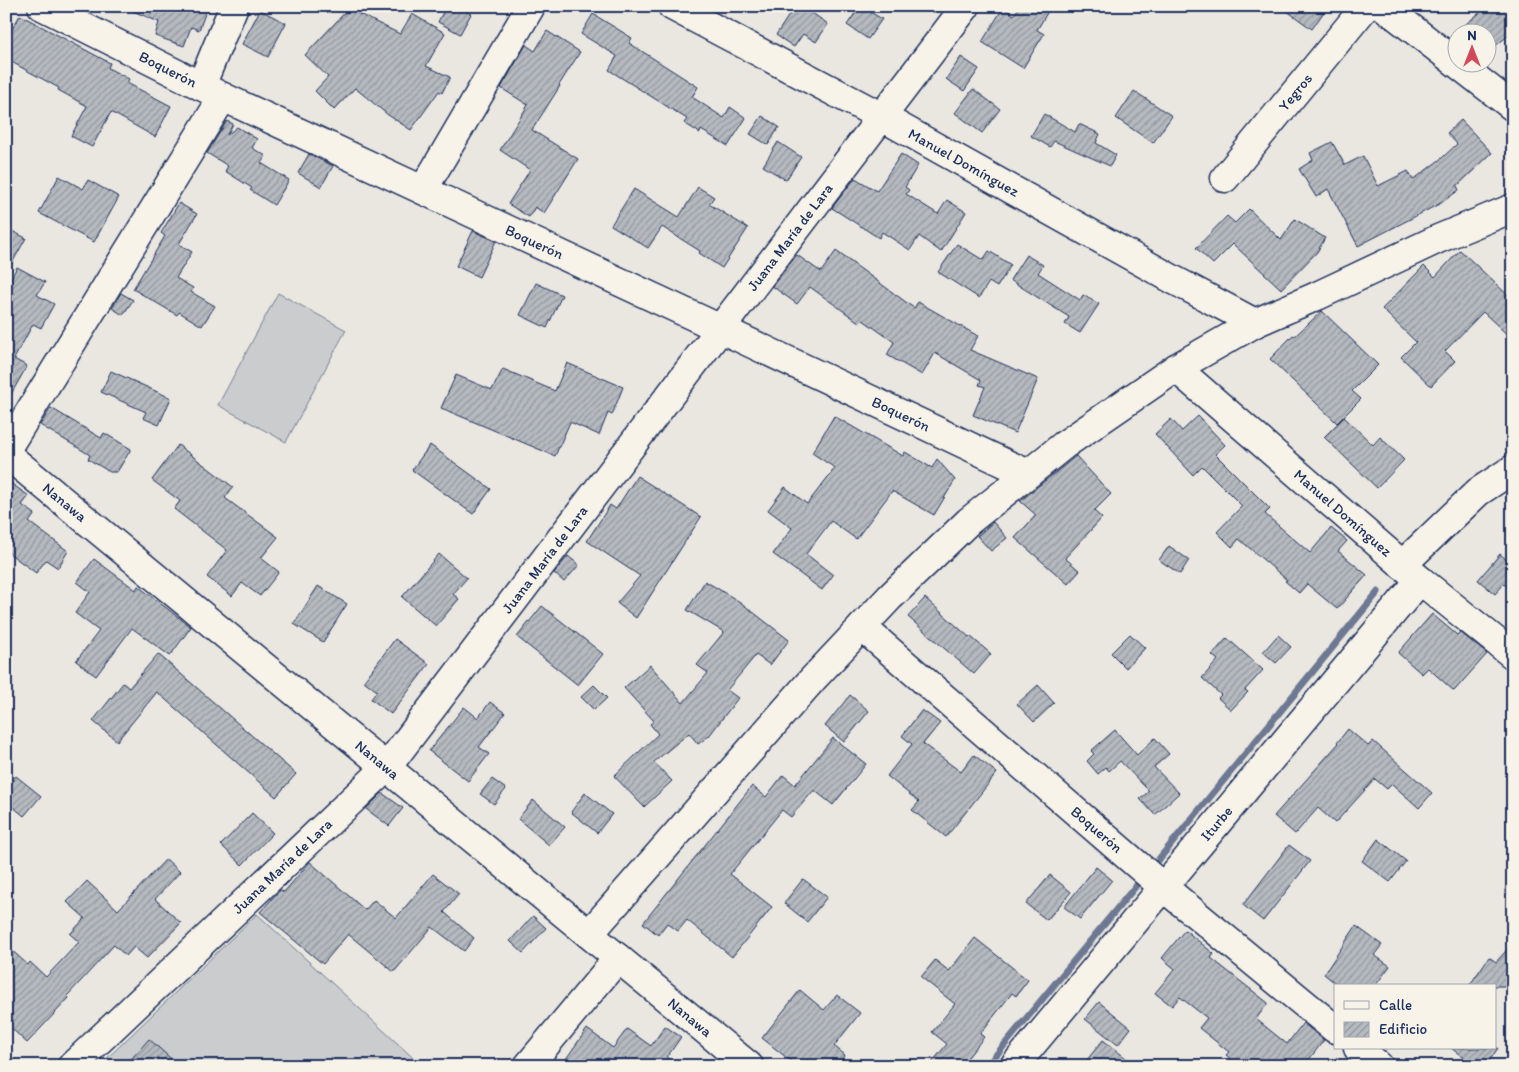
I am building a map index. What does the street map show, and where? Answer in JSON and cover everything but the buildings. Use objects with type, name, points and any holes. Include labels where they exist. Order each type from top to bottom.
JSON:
[{"type":"street","name":"Boquerón","points":[[42,6],[212,91],[1028,474]]},
{"type":"street","points":[[6,450],[212,91],[234,6]]},
{"type":"street","points":[[423,190],[531,6]]},
{"type":"street","name":"Manuel Domínguez","points":[[672,6],[882,117],[1174,280],[1255,323]]},
{"type":"street","name":"Juana María de Lara","points":[[72,1066],[387,767],[966,6]]},
{"type":"street","name":"Yegros","points":[[1225,178],[1366,6]]},
{"type":"street","points":[[1383,6],[1513,107]]},
{"type":"street","points":[[589,934],[812,681],[890,596],[969,521],[1064,445],[1176,368],[1255,323],[1438,239],[1513,208]]},
{"type":"street","name":"Manuel Domínguez","points":[[1176,368],[1411,572],[1513,655]]},
{"type":"street","name":"Nanawa","points":[[6,454],[749,1066]]},
{"type":"street","name":"Iturbe","points":[[1014,1066],[1163,887],[1411,572],[1478,492],[1513,469]]},
{"type":"street","name":"Boquerón","points":[[862,627],[1163,887],[1334,1028]]},
{"type":"street","points":[[528,1066],[618,958]]},
{"type":"street","points":[[1360,1050],[1380,1066]]},
{"type":"shaded area","points":[[278,293],[346,330],[286,442],[218,405]]},
{"type":"shaded area","points":[[257,914],[422,1066],[99,1066]]},
{"type":"waterway","points":[[1159,859],[1378,592]]},
{"type":"waterway","points":[[987,1066],[1135,887]]}]
